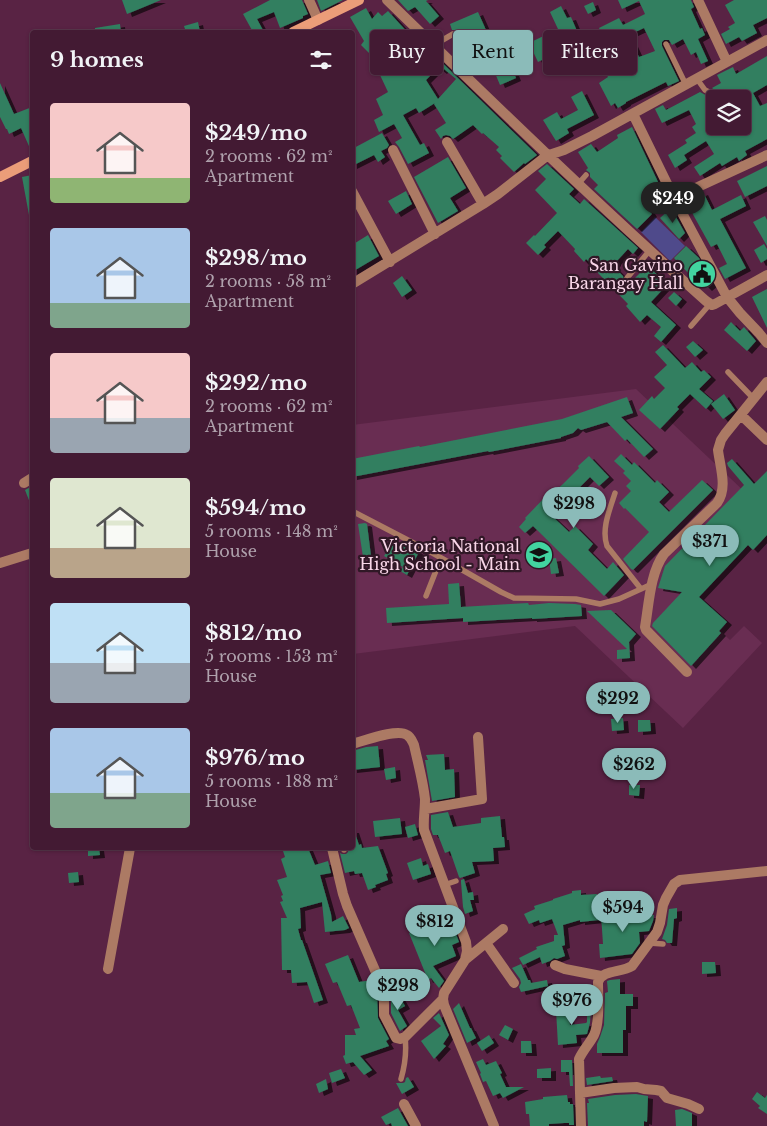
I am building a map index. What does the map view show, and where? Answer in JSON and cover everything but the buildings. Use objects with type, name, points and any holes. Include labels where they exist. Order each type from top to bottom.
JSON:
[{"type":"main road","points":[[297,30],[359,0]]},
{"type":"main road","points":[[0,177],[30,162]]},
{"type":"street","points":[[308,0],[318,20]]},
{"type":"street","points":[[387,0],[418,30]]},
{"type":"street","points":[[698,0],[727,62]]},
{"type":"street","points":[[355,282],[483,204],[549,155],[560,152],[633,114],[767,40]]},
{"type":"street","points":[[443,54],[549,155],[582,179],[650,250],[711,304],[767,275]]},
{"type":"street","points":[[633,114],[674,198],[727,297],[767,343]]},
{"type":"street","points":[[447,142],[483,204]]},
{"type":"street","points":[[393,150],[435,234]]},
{"type":"street","points":[[674,198],[767,156]]},
{"type":"street","points":[[355,197],[390,262]]},
{"type":"street","points":[[687,672],[645,627],[655,571],[664,554],[721,498],[723,487],[719,445],[767,382]]},
{"type":"street","points":[[741,415],[767,440]]},
{"type":"street","points":[[0,563],[30,553]]},
{"type":"street","points":[[355,743],[389,734],[403,733],[412,739],[424,794],[424,830],[466,942],[465,960]]},
{"type":"street","points":[[425,809],[482,799],[478,737]]},
{"type":"street","points":[[108,969],[130,850]]},
{"type":"street","points":[[332,850],[347,906],[382,984],[384,1015],[396,1038],[405,1038],[443,998]]},
{"type":"street","points":[[555,965],[565,969],[601,976],[629,968],[659,928],[663,904],[674,884],[680,880],[767,871]]},
{"type":"street","points":[[494,1126],[446,1011],[443,998],[444,993],[465,960],[504,929]]},
{"type":"street","points":[[486,943],[514,983]]},
{"type":"street","points":[[581,1126],[579,1059],[597,1026],[598,982],[601,976]]},
{"type":"street","points":[[580,1093],[637,1087],[644,1090],[656,1090],[667,1098],[699,1109]]},
{"type":"street","points":[[404,1104],[416,1126]]},
{"type":"lane","points":[[443,40],[453,34]]},
{"type":"lane","points":[[666,44],[686,85]]},
{"type":"lane","points":[[698,78],[706,90]]},
{"type":"lane","points":[[652,195],[667,184]]},
{"type":"lane","points":[[626,278],[650,250]]},
{"type":"lane","points":[[691,326],[711,304]]},
{"type":"lane","points":[[728,372],[754,399]]},
{"type":"lane","points":[[615,493],[605,532],[605,540],[607,546],[641,589]]},
{"type":"lane","points":[[355,513],[514,598],[576,599],[600,604],[652,584]]},
{"type":"lane","points":[[426,596],[441,558]]},
{"type":"lane","points":[[444,885],[456,881]]},
{"type":"lane","points":[[649,943],[663,944]]},
{"type":"lane","points":[[401,1079],[406,1061],[405,1038]]},
{"type":"shaded area","points":[[655,217],[685,246],[670,261],[641,232]]},
{"type":"shaded area","name":"Victoria National High School - Main","points":[[636,389],[766,512],[686,598],[730,640],[744,626],[762,643],[683,728],[575,626],[355,654],[355,425]]},
{"type":"place","name":"San Gavino Barangay Hall","points":[[702,274]]},
{"type":"place","name":"Victoria National High School - Main","points":[[539,555]]}]
